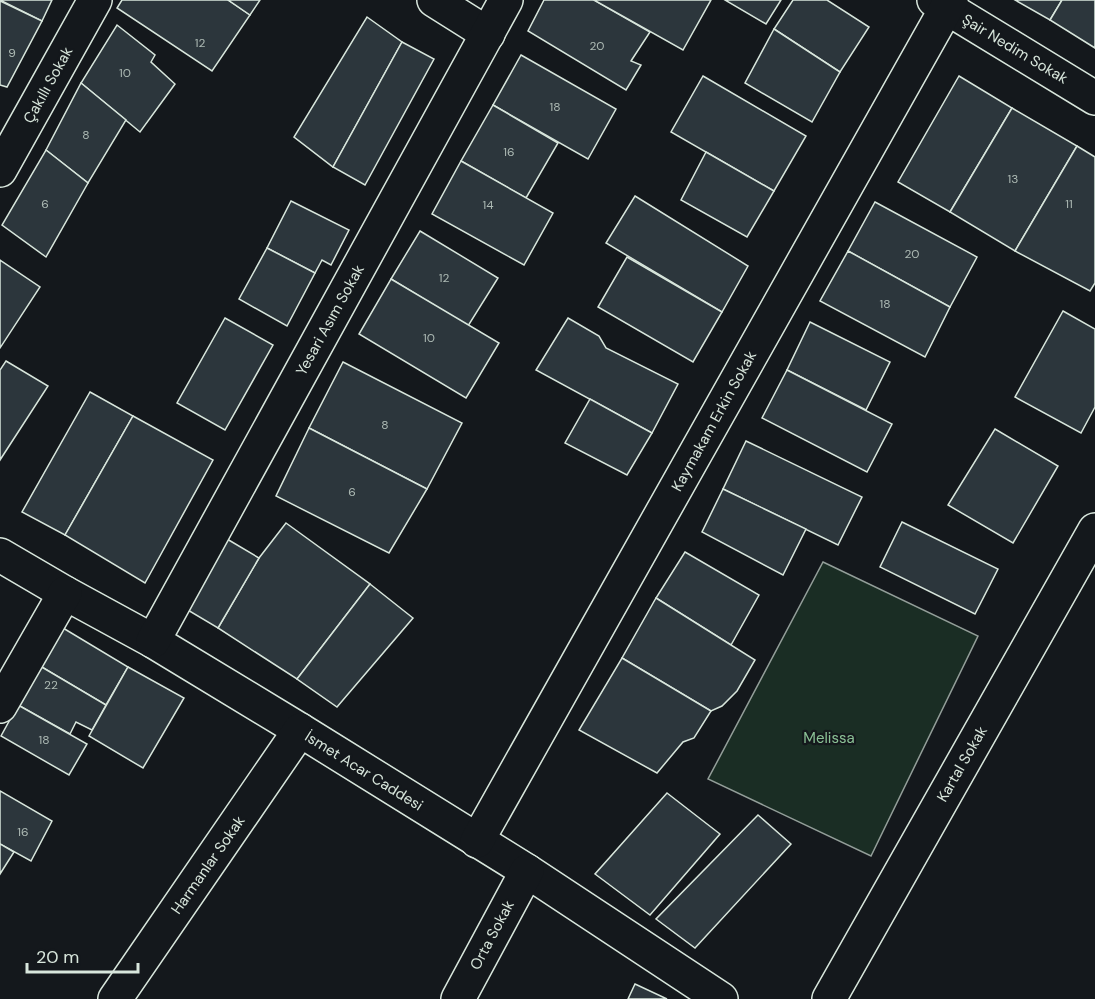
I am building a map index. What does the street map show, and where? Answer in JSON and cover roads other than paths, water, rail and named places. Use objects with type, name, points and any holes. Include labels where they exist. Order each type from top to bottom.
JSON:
[{"type":"street","name":"Çakıllı Sokak","points":[[0,170],[95,0]]},
{"type":"street","points":[[434,0],[488,34]]},
{"type":"street","name":"Yesari Asım Sokak","points":[[153,641],[506,0]]},
{"type":"street","name":"Şair Nedim Sokak","points":[[944,2],[1095,98]]},
{"type":"street","name":"Kaymakam Erkin Sokak","points":[[477,841],[944,2]]},
{"type":"street","name":"Kartal Sokak","points":[[829,999],[1095,530]]},
{"type":"street","name":"İsmet Acar Caddesi","points":[[0,555],[153,641],[300,730],[527,871],[721,999]]},
{"type":"street","points":[[0,706],[65,593]]},
{"type":"street","name":"Harmanlar Sokak","points":[[115,999],[300,730]]},
{"type":"street","name":"Orta Sokak","points":[[458,999],[527,871]]},
{"type":"park label","name":"Melissa","points":[[829,738]]}]
